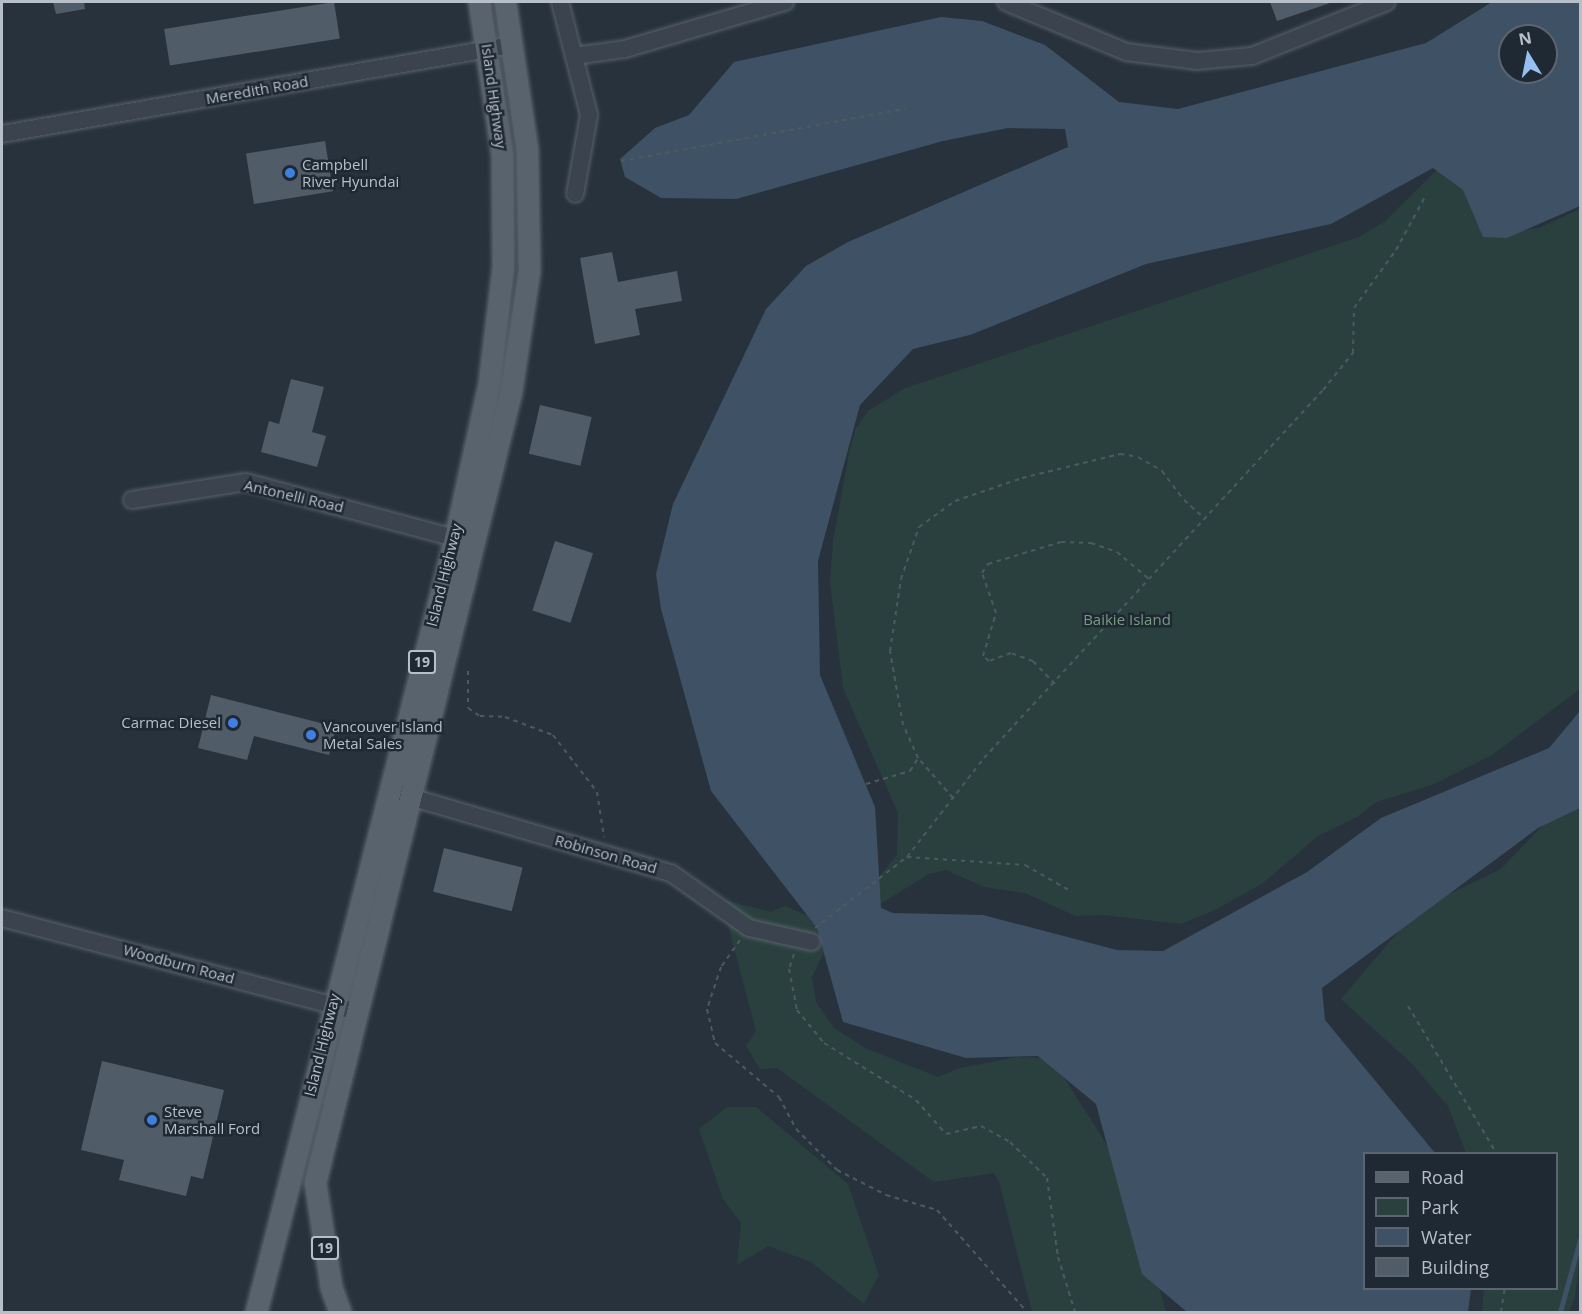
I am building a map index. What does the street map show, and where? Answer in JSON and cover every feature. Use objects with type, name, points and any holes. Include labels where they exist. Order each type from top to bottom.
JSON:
[{"type":"main road","name":"Island Highway","points":[[256,1312],[332,1005],[455,538],[489,383],[503,267],[502,154],[479,2]]},
{"type":"main road","name":"Island Highway","points":[[340,1312],[331,1287],[315,1182],[511,391],[529,270],[527,150],[505,2]]},
{"type":"street","points":[[560,2],[589,116],[575,194]]},
{"type":"street","points":[[574,56],[626,49],[785,2]]},
{"type":"street","points":[[1006,2],[1126,52],[1197,61],[1252,56],[1387,2]]},
{"type":"street","name":"Meredith Road","points":[[2,134],[512,45]]},
{"type":"street","name":"Antonelli Road","points":[[132,500],[246,482],[455,538]]},
{"type":"street","name":"Robinson Road","points":[[388,790],[671,873],[748,928],[805,941]]},
{"type":"street","name":"Woodburn Road","points":[[2,918],[356,1012]]},
{"type":"path","points":[[621,161],[905,109]]},
{"type":"path","points":[[1075,1312],[1058,1257],[1047,1178],[1010,1142],[981,1126],[946,1134],[916,1100],[824,1043],[796,1010],[789,969],[805,941],[907,857],[984,758],[1150,580],[1203,518],[1353,353],[1354,308],[1396,250],[1426,195]]},
{"type":"path","points":[[953,798],[918,758],[903,725],[891,651],[901,579],[919,527],[956,501],[1022,478],[1120,454],[1138,457],[1162,471],[1184,500],[1203,518]]},
{"type":"path","points":[[1055,684],[1033,661],[1011,654],[989,661],[983,656],[996,613],[982,573],[988,564],[1061,542],[1091,543],[1117,552],[1150,580]]},
{"type":"path","points":[[468,671],[468,708],[480,716],[505,717],[553,735],[597,792],[607,854]]},
{"type":"path","points":[[866,784],[910,771],[918,758]]},
{"type":"path","points":[[907,857],[1025,865],[1072,892]]},
{"type":"path","points":[[748,928],[721,967],[707,1009],[715,1043],[779,1097],[796,1129],[837,1170],[886,1195],[938,1210],[1028,1312]]},
{"type":"path","points":[[1408,1006],[1496,1152]]},
{"type":"path","points":[[1501,1312],[1505,1290]]},
{"type":"green space","name":"Baikie Island","points":[[1441,166],[1512,231],[1539,228],[1580,209],[1580,689],[1492,755],[1432,785],[1376,802],[1357,817],[1318,836],[1263,883],[1217,909],[1181,924],[1103,915],[1076,916],[1025,893],[984,887],[946,870],[929,874],[880,904],[871,886],[897,855],[898,813],[843,688],[830,583],[833,541],[850,448],[856,428],[868,411],[905,388],[1359,237],[1384,222]]},
{"type":"green space","points":[[1580,801],[1580,1254],[1575,1297],[1569,1312],[1482,1312],[1484,1290],[1558,1290],[1558,1152],[1466,1152],[1448,1106],[1411,1063],[1341,999],[1404,925],[1439,899],[1501,869],[1545,823]]},
{"type":"green space","points":[[721,899],[771,912],[785,906],[813,918],[829,942],[812,977],[816,1002],[834,1028],[865,1048],[938,1077],[960,1068],[1017,1057],[1043,1058],[1057,1067],[1129,1179],[1166,1312],[1032,1312],[999,1181],[994,1173],[934,1182],[777,1068],[760,1069],[746,1046],[756,1031]]},
{"type":"green space","points":[[727,1107],[756,1107],[848,1184],[879,1275],[864,1304],[811,1262],[768,1246],[737,1265],[741,1223],[723,1199],[699,1129]]},
{"type":"water","points":[[1492,2],[1580,2],[1580,206],[1507,238],[1483,237],[1463,190],[1433,168],[1331,224],[1146,264],[970,335],[913,349],[860,405],[818,561],[820,675],[875,807],[881,908],[893,913],[983,915],[1117,950],[1163,951],[1307,872],[1381,818],[1549,748],[1580,711],[1580,808],[1538,828],[1322,988],[1325,1020],[1434,1152],[1363,1152],[1363,1290],[1471,1290],[1468,1312],[1187,1312],[1142,1274],[1096,1104],[1038,1056],[966,1058],[843,1022],[817,928],[711,791],[661,609],[656,574],[673,504],[766,309],[806,266],[848,242],[1068,147],[1065,129],[1008,128],[943,141],[736,199],[661,198],[625,177],[620,159],[655,128],[689,115],[734,62],[941,17],[982,21],[1045,45],[1119,102],[1178,109],[1426,43]]},
{"type":"building","points":[[53,2],[84,2],[85,9],[56,14]]},
{"type":"building","points":[[334,2],[340,39],[170,65],[164,29]]},
{"type":"building","points":[[1270,2],[1333,2],[1277,21]]},
{"type":"building","name":"Campbell River Hyundai","points":[[325,141],[333,191],[254,204],[246,154]]},
{"type":"building","points":[[612,252],[618,282],[677,271],[682,301],[635,309],[640,335],[595,344],[580,258]]},
{"type":"building","points":[[291,379],[324,387],[312,432],[326,436],[317,467],[261,452],[269,421],[279,424]]},
{"type":"building","points":[[540,405],[592,417],[580,466],[529,454]]},
{"type":"building","points":[[555,541],[593,553],[570,623],[532,610]]},
{"type":"building","points":[[211,695],[336,727],[329,755],[254,736],[247,760],[198,748]]},
{"type":"building","points":[[444,848],[523,868],[512,911],[433,892]]},
{"type":"building","name":"Steve Marshall Ford","points":[[102,1061],[224,1090],[203,1179],[191,1176],[186,1196],[119,1180],[124,1160],[81,1150]]},
{"type":"waterway","points":[[1560,1312],[1580,1240]]},
{"type":"place","name":"Campbell River Hyundai","points":[[290,173]]},
{"type":"place","name":"Carmac Diesel","points":[[233,723]]},
{"type":"place","name":"Vancouver Island Metal Sales","points":[[311,735]]},
{"type":"place","name":"Steve Marshall Ford","points":[[152,1120]]}]
